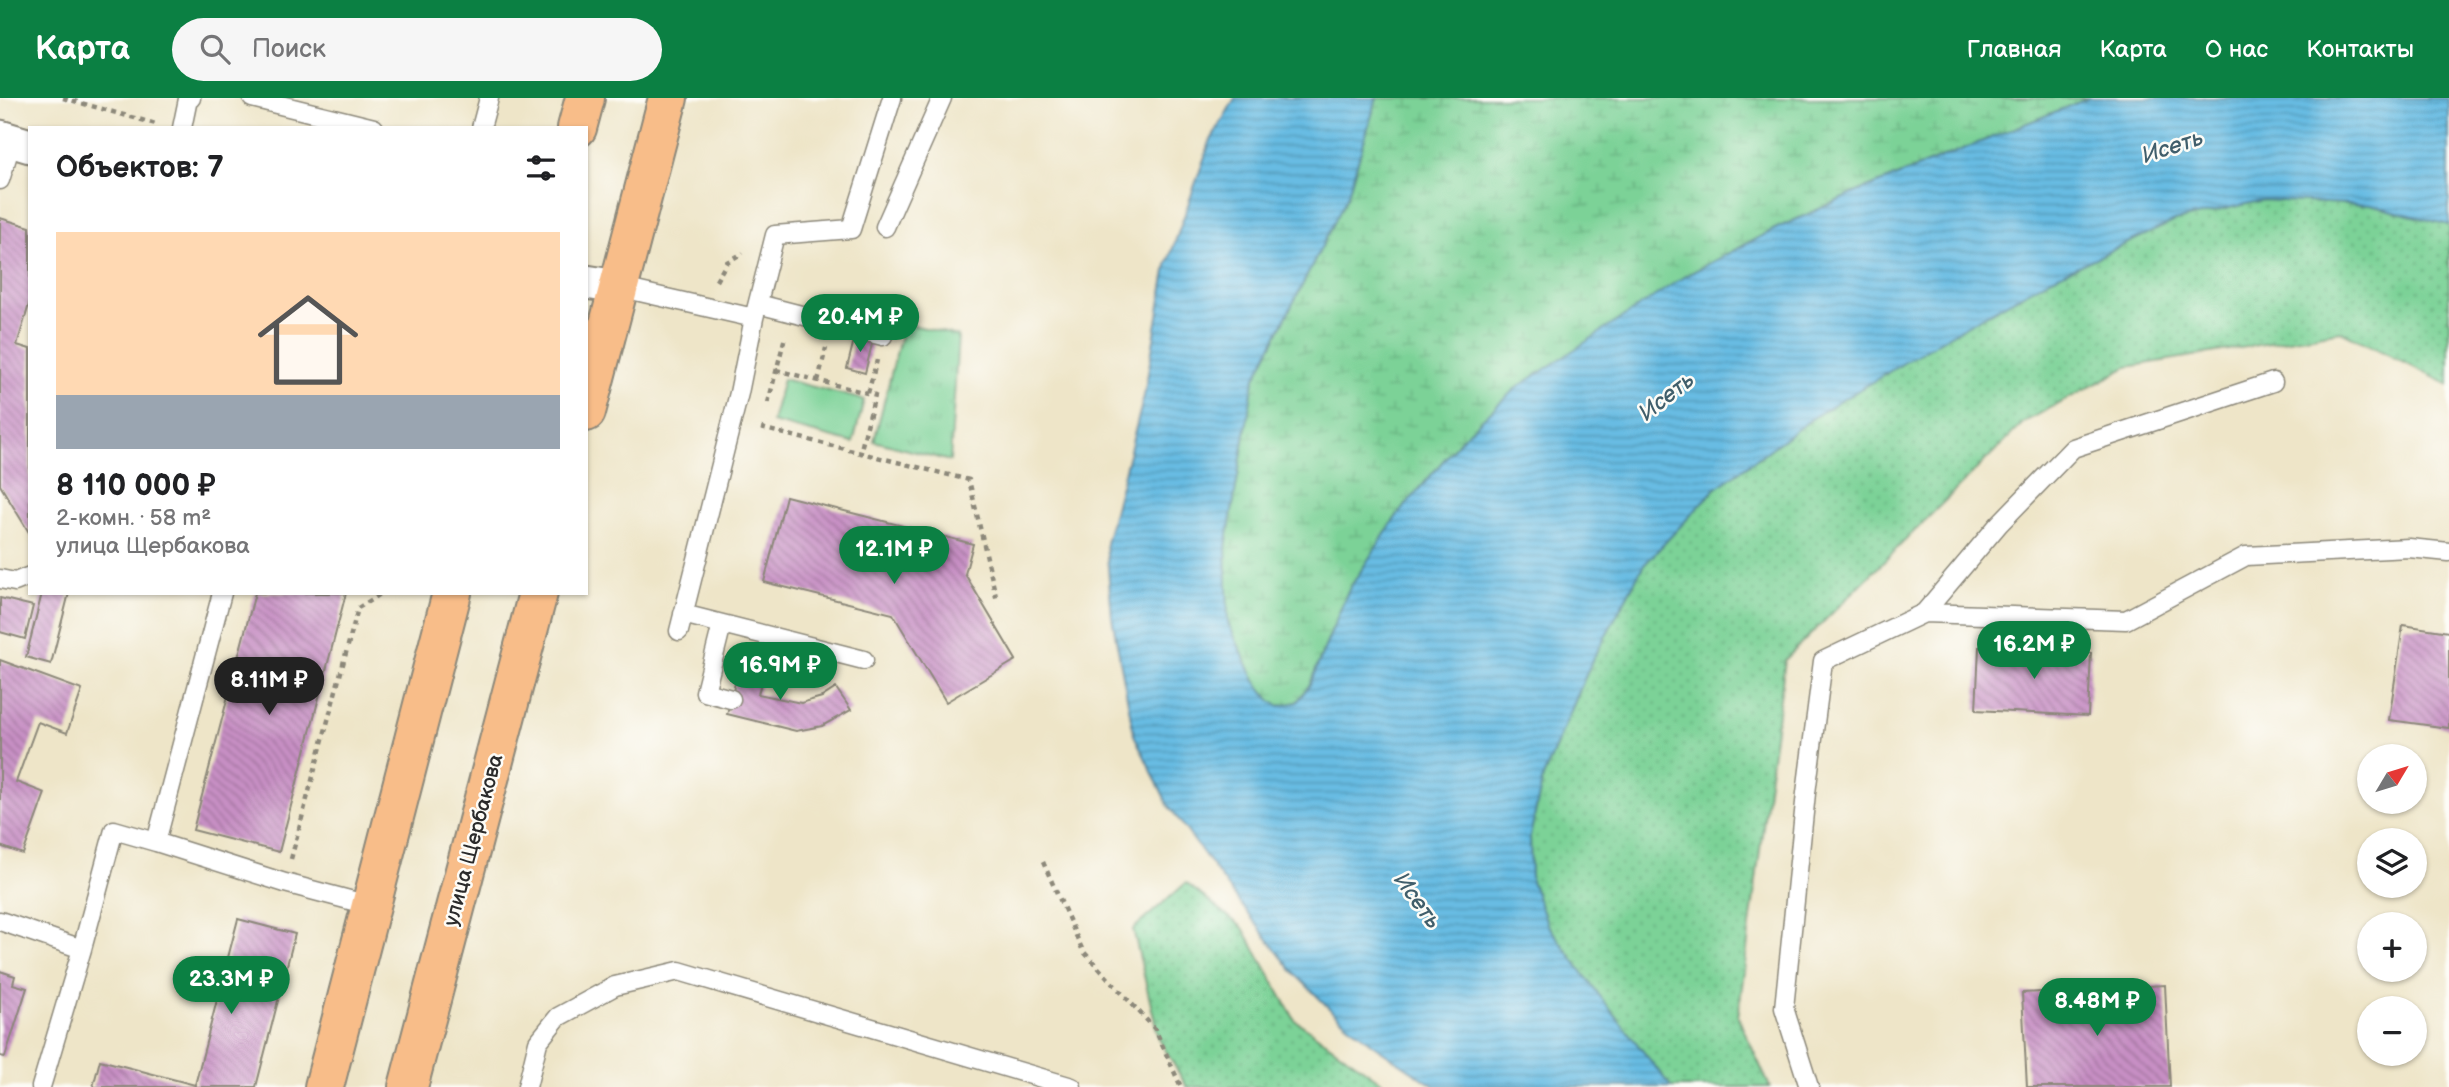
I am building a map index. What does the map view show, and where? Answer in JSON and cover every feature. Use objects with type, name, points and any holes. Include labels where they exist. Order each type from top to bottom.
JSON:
[{"type":"main road","points":[[578,126],[585,98]]},
{"type":"main road","points":[[588,396],[602,284],[667,98]]},
{"type":"main road","points":[[324,1087],[451,595]]},
{"type":"main road","name":"улица Щербакова","points":[[408,1087],[537,595]]},
{"type":"lane","points":[[182,126],[189,98]]},
{"type":"lane","points":[[252,98],[366,126]]},
{"type":"lane","points":[[482,126],[489,98]]},
{"type":"lane","points":[[864,660],[722,624],[681,622],[739,393],[775,235],[851,229],[892,98]]},
{"type":"lane","points":[[885,227],[942,98]]},
{"type":"lane","points":[[0,180],[14,142]]},
{"type":"lane","points":[[602,284],[702,307],[756,311],[883,336]]},
{"type":"lane","points":[[1810,1087],[1784,1008],[1806,793],[1823,661],[1924,613],[1999,524],[2073,448],[2273,382]]},
{"type":"lane","points":[[1924,613],[2126,620],[2246,556],[2409,548],[2449,552]]},
{"type":"lane","points":[[0,579],[15,582],[28,577]]},
{"type":"lane","points":[[156,842],[221,595]]},
{"type":"lane","points":[[722,624],[705,692],[731,699]]},
{"type":"lane","points":[[41,1087],[114,830],[285,883],[372,906]]},
{"type":"lane","points":[[0,921],[82,949]]},
{"type":"lane","points":[[527,1087],[538,1042],[558,1017],[615,986],[680,971],[1072,1087]]},
{"type":"path","points":[[63,98],[157,124]]},
{"type":"path","points":[[702,307],[727,262],[775,235]]},
{"type":"path","points":[[776,370],[875,395],[860,453]]},
{"type":"path","points":[[761,428],[968,480],[997,601]]},
{"type":"path","points":[[285,883],[358,608],[379,595]]},
{"type":"path","points":[[1043,862],[1083,951],[1155,1029],[1181,1087]]},
{"type":"green space","points":[[1377,98],[2089,98],[1855,193],[1775,229],[1685,276],[1463,437],[1396,517],[1348,591],[1310,684],[1297,702],[1279,706],[1271,701],[1255,681],[1228,623],[1226,547],[1254,380],[1347,197]]},
{"type":"green space","points":[[2263,200],[2370,205],[2449,225],[2449,385],[2341,331],[2127,367],[2024,422],[1785,660],[1738,1017],[1770,1087],[1671,1087],[1548,925],[1531,881],[1530,836],[1543,777],[1591,663],[1643,566],[1715,489],[1817,415],[1950,335],[2052,278],[2175,221]]},
{"type":"green space","points":[[904,323],[958,336],[950,461],[874,441]]},
{"type":"green space","points":[[783,379],[864,400],[853,443],[772,422]]},
{"type":"green space","points":[[1186,883],[1243,928],[1295,1020],[1389,1087],[1187,1087],[1159,1039],[1133,929]]},
{"type":"water","name":"Исеть","points":[[1235,98],[1377,98],[1347,197],[1254,380],[1226,547],[1228,623],[1255,681],[1271,701],[1279,706],[1297,702],[1310,684],[1348,591],[1396,517],[1463,437],[1515,389],[1685,276],[1775,229],[1855,193],[2089,98],[2449,98],[2449,225],[2370,205],[2263,200],[2175,221],[2052,278],[1950,335],[1817,415],[1715,489],[1643,566],[1591,663],[1543,777],[1530,836],[1531,881],[1548,925],[1671,1087],[1434,1086],[1372,1044],[1332,1011],[1294,973],[1168,805],[1134,735],[1112,617],[1106,543],[1144,396],[1167,265],[1210,142]]},
{"type":"building","points":[[0,218],[28,226],[28,308],[17,345],[28,348],[28,531],[0,485]]},
{"type":"building","points":[[873,307],[899,314],[896,329],[869,322]]},
{"type":"building","points":[[855,336],[873,340],[865,373],[847,368]]},
{"type":"building","points":[[786,496],[973,544],[965,574],[1016,660],[946,702],[893,614],[764,582]]},
{"type":"building","points":[[42,595],[68,595],[51,664],[26,657]]},
{"type":"building","points":[[254,595],[345,595],[279,852],[193,830]]},
{"type":"building","points":[[0,598],[33,606],[25,639],[0,632]]},
{"type":"building","points":[[2403,625],[2449,632],[2449,728],[2389,720]]},
{"type":"building","points":[[1979,647],[2091,653],[2088,716],[1976,710]]},
{"type":"building","points":[[742,655],[767,661],[758,694],[801,703],[822,697],[836,688],[851,710],[822,726],[796,731],[727,714]]},
{"type":"building","points":[[0,660],[82,690],[67,733],[38,722],[16,782],[45,793],[23,854],[0,846]]},
{"type":"building","points":[[238,919],[295,934],[256,1087],[93,1087],[100,1060],[195,1085]]},
{"type":"building","points":[[0,971],[15,976],[13,984],[27,988],[5,1057],[0,1056]]},
{"type":"building","points":[[2165,985],[2170,1087],[2027,1087],[2022,993]]}]
